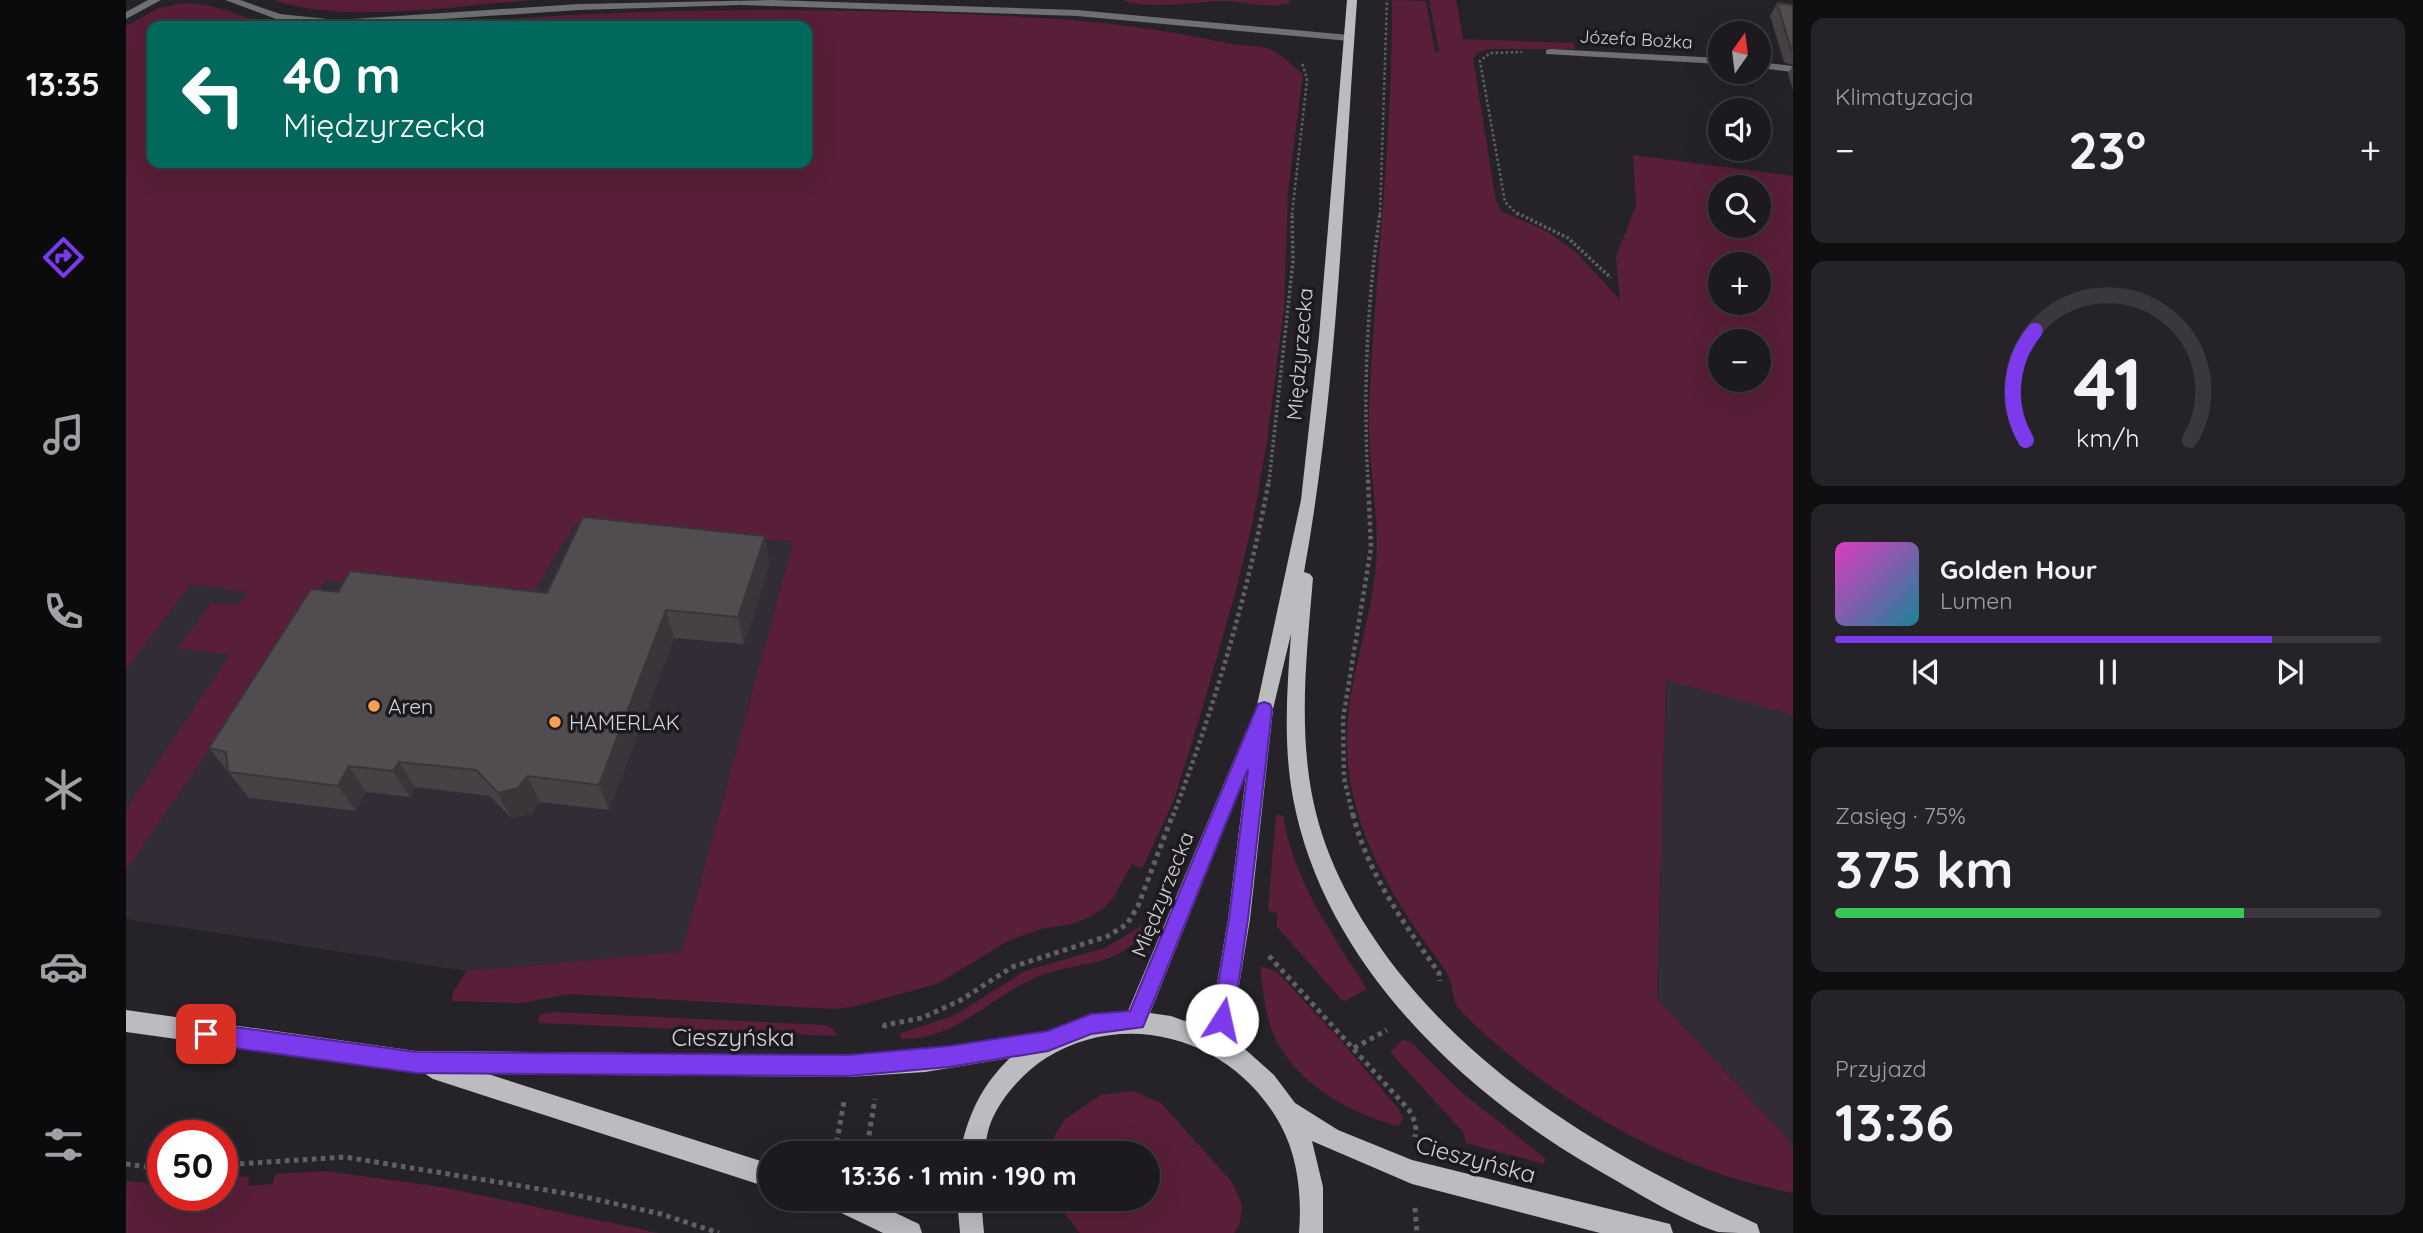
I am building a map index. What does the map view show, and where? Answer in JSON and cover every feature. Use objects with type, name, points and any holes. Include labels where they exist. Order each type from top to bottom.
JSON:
[{"type":"main road","name":"Międzyrzecka","points":[[1218,1046],[1236,942],[1264,709],[1289,605],[1309,500],[1326,336],[1352,0]]},
{"type":"main road","points":[[1309,500],[1297,709],[1299,770],[1316,849],[1342,906],[1395,987],[1416,1012],[1482,1076],[1528,1114],[1586,1151],[1664,1195],[1748,1233]]},
{"type":"main road","name":"Międzyrzecka","points":[[1136,1020],[1264,709]]},
{"type":"main road","points":[[975,1141],[981,1118],[1009,1073],[1048,1041],[1091,1024],[1136,1020],[1178,1027],[1218,1046],[1256,1074],[1287,1112],[1304,1150],[1310,1184],[1311,1233]]},
{"type":"main road","name":"Cieszyńska","points":[[126,1021],[416,1062],[848,1066],[925,1060],[1048,1041]]},
{"type":"main road","name":"Cieszyńska","points":[[416,1062],[758,1172]]},
{"type":"main road","name":"Cieszyńska","points":[[1287,1112],[1330,1139],[1412,1172],[1661,1233]]},
{"type":"main road","points":[[864,1211],[909,1233]]},
{"type":"main road","points":[[970,1211],[972,1233]]},
{"type":"street","points":[[126,16],[156,0]]},
{"type":"street","points":[[230,0],[279,17],[318,21]]},
{"type":"street","points":[[367,21],[579,7],[788,3],[1077,13],[1349,38]]},
{"type":"street","name":"Józefa Bożka","points":[[1550,52],[1708,60]]},
{"type":"street","points":[[1771,66],[1793,69]]},
{"type":"path","points":[[1387,0],[1382,201],[1369,292],[1364,412],[1371,548],[1343,719],[1342,748],[1349,799],[1368,859],[1405,925],[1439,973],[1441,985],[1437,995],[1416,1012]]},
{"type":"path","points":[[1550,52],[1490,54],[1480,61],[1505,202],[1520,216],[1568,238],[1611,278]]},
{"type":"path","points":[[885,1025],[922,1018],[961,1000],[1012,967],[1108,936],[1127,924],[1138,905],[1184,786],[1209,711],[1243,594],[1269,482],[1293,261],[1292,215],[1307,79],[1305,66],[1297,59]]},
{"type":"path","points":[[1236,942],[1266,954],[1409,1110],[1416,1124],[1412,1172],[1416,1233]]},
{"type":"path","points":[[837,1141],[846,1091]]},
{"type":"path","points":[[238,1164],[345,1157],[576,1195],[661,1213],[719,1233]]},
{"type":"path","points":[[126,1164],[147,1167]]},
{"type":"shaded area","points":[[274,0],[535,0],[368,12],[302,7]]},
{"type":"shaded area","points":[[1123,0],[1287,0],[1292,2],[1276,5],[1226,1],[1144,5]]},
{"type":"shaded area","points":[[1392,0],[1426,1],[1435,52],[1439,51],[1429,0],[1456,0],[1463,39],[1573,43],[1575,49],[1488,49],[1477,53],[1473,59],[1496,201],[1503,212],[1548,232],[1577,253],[1620,300],[1616,257],[1636,205],[1633,155],[1793,176],[1793,715],[1666,680],[1657,998],[1793,1145],[1793,1193],[1720,1174],[1651,1146],[1585,1109],[1498,1046],[1457,1006],[1447,974],[1401,906],[1374,857],[1364,832],[1350,778],[1347,727],[1376,566],[1369,408],[1390,102]]},
{"type":"shaded area","points":[[185,3],[197,4],[259,21],[147,21],[147,168],[812,168],[812,21],[478,21],[501,19],[660,12],[820,10],[1060,19],[1146,28],[1265,48],[1278,54],[1303,74],[1288,192],[1284,308],[1267,441],[1254,516],[1235,594],[1174,800],[1142,869],[1132,864],[1113,898],[1103,909],[1089,917],[1072,924],[1041,929],[1008,941],[937,984],[852,1007],[833,1009],[571,994],[520,1003],[452,1001],[453,992],[467,971],[682,952],[793,542],[575,524],[527,601],[326,580],[126,870],[126,809],[230,655],[178,648],[212,603],[238,605],[247,592],[191,584],[126,669],[126,26],[159,8]]},
{"type":"shaded area","points":[[574,524],[793,542],[682,953],[467,971],[126,919],[126,565],[375,584]]},
{"type":"shaded area","points":[[1666,679],[1793,715],[1793,1145],[1657,998]]},
{"type":"shaded area","points":[[1276,814],[1283,816],[1296,862],[1316,906],[1367,989],[1345,1001],[1277,927],[1277,913],[1268,911]]},
{"type":"shaded area","points":[[1143,925],[1149,927],[1137,941],[1112,957],[1040,976],[940,1033],[901,1039],[899,1034],[955,1015],[1025,971],[1105,948]]},
{"type":"shaded area","points":[[1260,966],[1277,972],[1343,1043],[1400,1111],[1403,1120],[1398,1126],[1362,1114],[1345,1105],[1312,1084],[1298,1071],[1276,1040],[1269,1023]]},
{"type":"shaded area","points":[[554,1012],[826,1025],[832,1028],[837,1036],[539,1023],[538,1019],[542,1014]]},
{"type":"shaded area","points":[[1403,1040],[1411,1042],[1461,1092],[1545,1158],[1544,1164],[1466,1143],[1463,1132],[1390,1052]]},
{"type":"shaded area","points":[[1133,1091],[1161,1103],[1232,1182],[1242,1204],[1240,1224],[1234,1233],[1080,1233],[1063,1211],[1160,1211],[1160,1141],[1051,1141],[1064,1120],[1101,1095]]},
{"type":"shaded area","points":[[325,1171],[442,1187],[658,1233],[126,1233],[126,1181],[147,1183],[147,1211],[238,1211],[238,1177],[249,1176],[248,1186],[273,1184],[275,1174]]},
{"type":"building","points":[[1777,3],[1793,5],[1793,50],[1791,49]]},
{"type":"building","points":[[583,517],[765,536],[738,617],[666,610],[599,785],[527,776],[518,788],[498,793],[476,770],[399,762],[393,771],[349,766],[338,786],[228,772],[226,752],[209,748],[311,589],[338,592],[350,571],[547,593]]},
{"type":"place","name":"Aren","points":[[374,706]]},
{"type":"place","name":"HAMERLAK","points":[[555,722]]},
{"type":"route","points":[[206,1034],[416,1062],[848,1066],[949,1057],[1048,1041],[1091,1024],[1136,1020],[1264,709],[1239,919],[1222,1020]]}]
